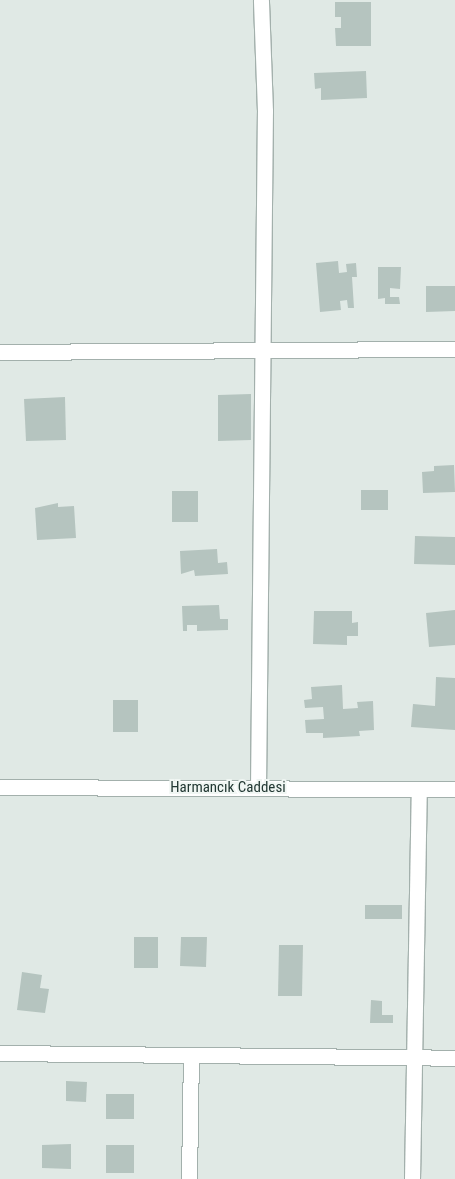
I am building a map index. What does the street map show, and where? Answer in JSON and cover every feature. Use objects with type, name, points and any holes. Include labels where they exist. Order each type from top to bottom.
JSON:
[{"type":"street","points":[[258,788],[265,111],[261,0]]},
{"type":"street","points":[[0,352],[455,349]]},
{"type":"street","name":"Harmancık Caddesi","points":[[0,787],[455,789]]},
{"type":"street","points":[[412,1179],[419,789]]},
{"type":"street","points":[[0,1053],[455,1058]]},
{"type":"street","points":[[189,1179],[191,1055]]},
{"type":"building","points":[[335,2],[371,2],[371,46],[336,46],[335,28],[341,28],[341,17],[335,17]]},
{"type":"building","points":[[366,71],[367,98],[321,100],[321,88],[315,89],[314,73]]},
{"type":"building","points":[[338,261],[339,273],[347,272],[346,264],[356,263],[357,277],[352,277],[354,308],[348,308],[347,300],[340,301],[341,310],[320,312],[316,263]]},
{"type":"building","points":[[378,267],[401,267],[400,289],[390,288],[390,297],[399,297],[400,304],[385,304],[385,298],[378,299]]},
{"type":"building","points":[[426,286],[455,286],[455,311],[426,312]]},
{"type":"building","points":[[251,394],[251,440],[218,441],[218,395]]},
{"type":"building","points":[[65,397],[66,440],[26,441],[24,399]]},
{"type":"building","points":[[454,465],[455,492],[423,493],[422,472],[434,471],[434,466]]},
{"type":"building","points":[[361,490],[388,490],[388,510],[361,510]]},
{"type":"building","points":[[172,491],[198,491],[198,522],[172,522]]},
{"type":"building","points":[[58,503],[58,507],[74,506],[76,538],[37,540],[35,508]]},
{"type":"building","points":[[415,536],[455,537],[455,565],[414,564]]},
{"type":"building","points":[[217,549],[218,563],[227,562],[228,574],[195,576],[194,570],[181,574],[180,551]]},
{"type":"building","points":[[219,605],[220,619],[228,619],[228,630],[197,631],[197,625],[187,625],[187,631],[183,631],[182,606]]},
{"type":"building","points":[[455,610],[455,645],[429,647],[426,613]]},
{"type":"building","points":[[314,611],[352,611],[352,623],[358,622],[358,636],[347,636],[347,645],[313,644]]},
{"type":"building","points":[[436,677],[455,678],[455,730],[411,727],[413,704],[435,706]]},
{"type":"building","points":[[342,685],[343,709],[358,708],[357,702],[373,701],[374,730],[359,731],[360,736],[323,738],[323,733],[306,733],[305,720],[324,719],[323,707],[305,708],[304,700],[312,699],[311,687]]},
{"type":"building","points":[[113,700],[138,700],[138,732],[113,732]]},
{"type":"building","points":[[365,905],[402,905],[402,919],[365,919]]},
{"type":"building","points":[[134,937],[158,937],[158,968],[134,968]]},
{"type":"building","points":[[181,937],[207,937],[206,967],[180,966]]},
{"type":"building","points":[[279,945],[303,945],[302,996],[278,996]]},
{"type":"building","points":[[22,972],[42,975],[40,988],[49,989],[45,1013],[17,1010]]},
{"type":"building","points":[[371,1000],[382,1001],[382,1015],[393,1015],[393,1023],[370,1023]]},
{"type":"building","points":[[66,1081],[87,1082],[86,1102],[66,1101]]},
{"type":"building","points":[[106,1094],[134,1094],[134,1119],[106,1119]]},
{"type":"building","points":[[71,1144],[71,1169],[42,1168],[42,1145]]},
{"type":"building","points":[[106,1145],[134,1145],[134,1173],[106,1173]]}]
